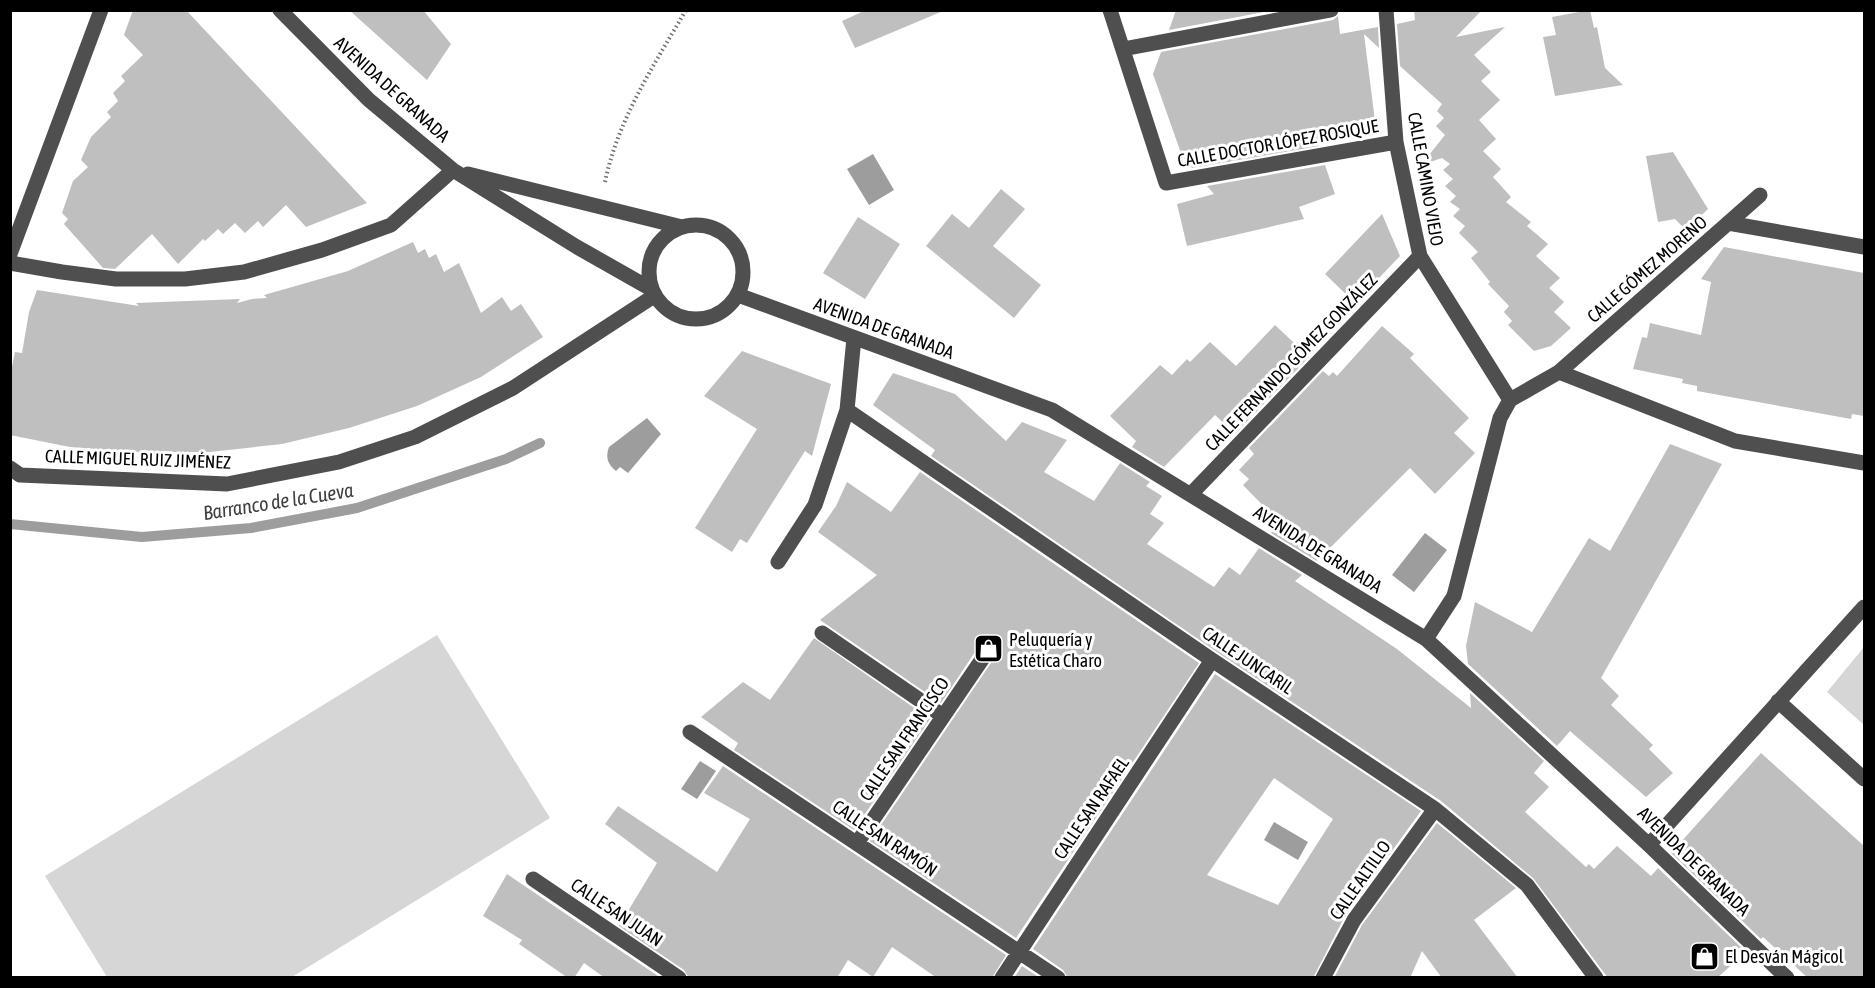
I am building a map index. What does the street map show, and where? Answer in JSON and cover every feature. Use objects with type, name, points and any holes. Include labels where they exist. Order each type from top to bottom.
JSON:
[{"type":"street","points":[[10,254],[101,10]]},
{"type":"street","name":"AVENIDA DE GRANADA","points":[[280,10],[369,100],[453,170],[652,292]]},
{"type":"street","points":[[1110,10],[1123,49],[1331,10]]},
{"type":"street","name":"CALLE CAMINO VIEJO","points":[[1386,10],[1396,142],[1420,256],[1510,400]]},
{"type":"street","name":"CALLE DOCTOR LÓPEZ ROSIQUE","points":[[1123,49],[1166,183],[1396,142]]},
{"type":"street","points":[[10,262],[116,279],[185,279],[244,272],[322,250],[391,225],[453,170]]},
{"type":"street","name":"AVENIDA DE GRANADA","points":[[453,170],[682,227]]},
{"type":"street","name":"CALLE GÓMEZ MORENO","points":[[1510,400],[1559,372],[1760,195]]},
{"type":"street","points":[[1728,224],[1864,247]]},
{"type":"street","points":[[691,225],[709,227],[723,233],[738,249],[744,272],[738,295],[719,314],[700,320],[683,318],[664,308],[652,292],[648,277],[650,259],[656,246],[673,231],[682,227],[691,225]]},
{"type":"street","name":"CALLE FERNANDO GÓMEZ GONZÁLEZ","points":[[1191,494],[1420,256]]},
{"type":"street","name":"CALLE MIGUEL RUIZ JIMÉNEZ","points":[[10,468],[20,475],[227,484],[339,462],[415,437],[513,388],[652,292]]},
{"type":"street","name":"AVENIDA DE GRANADA","points":[[738,295],[1052,410],[1426,639],[1649,844],[1787,978]]},
{"type":"street","points":[[778,562],[815,505],[847,410],[854,338]]},
{"type":"street","points":[[1559,372],[1735,441],[1864,463]]},
{"type":"street","points":[[1426,639],[1454,596],[1500,418],[1510,400]]},
{"type":"street","name":"CALLE JUNCARIL","points":[[847,410],[1212,660],[1435,809],[1527,885],[1596,978]]},
{"type":"street","points":[[1649,844],[1864,607]]},
{"type":"street","points":[[822,633],[944,716]]},
{"type":"street","name":"CALLE SAN FRANCISCO","points":[[856,843],[983,658]]},
{"type":"street","name":"CALLE SAN RAFAEL","points":[[1002,978],[1212,660]]},
{"type":"street","points":[[1778,702],[1864,779]]},
{"type":"street","name":"CALLE SAN RAMÓN","points":[[690,732],[1058,978]]},
{"type":"street","name":"CALLE ALTILLO","points":[[1323,978],[1354,920],[1435,809]]},
{"type":"street","name":"CALLE SAN JUAN","points":[[533,879],[679,978]]},
{"type":"path","points":[[600,208],[608,168],[632,103],[686,10]]},
{"type":"shaded area","points":[[873,154],[894,190],[869,205],[847,169]]},
{"type":"shaded area","points":[[647,418],[661,434],[628,473],[620,467],[616,471],[608,460],[609,447]]},
{"type":"shaded area","points":[[1425,533],[1447,550],[1414,592],[1392,575]]},
{"type":"shaded area","points":[[437,635],[550,818],[292,977],[107,977],[45,876]]},
{"type":"shaded area","points":[[1864,647],[1864,725],[1827,692]]},
{"type":"shaded area","points":[[700,761],[716,771],[697,799],[681,789]]},
{"type":"shaded area","points":[[1274,822],[1308,842],[1298,860],[1264,840]]},
{"type":"building","points":[[133,10],[186,10],[367,203],[306,227],[286,205],[263,227],[258,221],[245,233],[235,223],[223,234],[218,229],[205,241],[203,239],[178,264],[152,234],[115,269],[103,268],[64,224],[68,219],[62,213],[73,181],[88,167],[81,160],[91,137],[111,117],[107,112],[118,101],[113,93],[125,81],[121,76],[143,55],[124,35]]},
{"type":"building","points":[[349,10],[423,10],[451,44],[427,80]]},
{"type":"building","points":[[866,10],[943,11],[855,48],[842,21]]},
{"type":"building","points":[[1176,10],[1275,10],[1169,30]]},
{"type":"building","points":[[1414,10],[1482,10],[1456,37],[1505,27],[1474,55],[1491,72],[1481,81],[1500,100],[1479,120],[1496,139],[1483,151],[1501,169],[1493,177],[1511,197],[1506,202],[1531,222],[1527,226],[1548,244],[1536,256],[1560,278],[1549,288],[1564,302],[1554,312],[1571,328],[1551,346],[1534,351],[1508,325],[1512,321],[1504,312],[1509,306],[1488,284],[1490,282],[1471,258],[1478,252],[1459,233],[1465,226],[1453,216],[1460,209],[1450,202],[1456,196],[1445,186],[1453,179],[1443,170],[1450,164],[1442,158],[1421,165],[1445,135],[1436,126],[1444,118],[1437,111],[1442,104],[1400,66],[1397,24],[1415,20]]},
{"type":"building","points":[[1590,10],[1594,28],[1597,27],[1605,68],[1623,85],[1555,96],[1543,37],[1556,35],[1552,17]]},
{"type":"building","points":[[1338,16],[1340,34],[1378,27],[1379,48],[1364,34],[1376,129],[1317,140],[1319,146],[1192,168],[1182,156],[1153,74],[1161,52],[1333,20]]},
{"type":"building","points":[[1673,152],[1708,209],[1686,230],[1675,219],[1658,222],[1646,156]]},
{"type":"building","points":[[1325,165],[1335,194],[1299,207],[1304,219],[1187,246],[1177,204],[1214,194],[1207,186]]},
{"type":"building","points":[[1001,189],[1025,209],[993,246],[1041,285],[1014,318],[926,246],[952,214],[969,228]]},
{"type":"building","points":[[1382,214],[1400,256],[1355,303],[1325,274]]},
{"type":"building","points":[[858,217],[900,244],[865,299],[823,273]]},
{"type":"building","points":[[413,242],[418,253],[425,249],[429,258],[436,254],[444,272],[459,263],[481,313],[502,297],[511,311],[521,304],[543,337],[481,377],[417,406],[349,428],[282,444],[210,452],[138,452],[70,447],[10,435],[10,377],[15,352],[22,353],[29,312],[37,290],[139,306],[136,303],[240,299],[237,303],[267,298],[264,295],[348,271]]},
{"type":"building","points":[[1724,247],[1864,273],[1864,416],[1852,414],[1851,419],[1697,391],[1697,386],[1682,383],[1683,379],[1633,369],[1642,337],[1647,338],[1650,323],[1701,335],[1711,282],[1701,279]]},
{"type":"building","points":[[1275,325],[1309,357],[1235,434],[1215,415],[1164,467],[1132,447],[1136,441],[1110,416],[1160,365],[1172,375],[1187,359],[1190,362],[1210,342],[1236,366]]},
{"type":"building","points":[[1382,326],[1414,354],[1410,358],[1469,418],[1454,433],[1475,453],[1435,494],[1410,468],[1317,561],[1271,533],[1279,522],[1243,485],[1249,479],[1239,470],[1254,454],[1249,448],[1323,371],[1329,376],[1333,372],[1337,376]]},
{"type":"building","points":[[742,351],[831,384],[812,456],[805,451],[747,543],[740,539],[732,552],[695,528],[757,429],[704,396]]},
{"type":"building","points":[[893,373],[955,394],[1006,441],[1022,422],[1067,440],[1044,472],[1094,501],[1120,463],[1150,482],[1146,486],[1162,496],[1150,514],[1164,523],[1147,544],[1214,587],[1229,567],[1240,575],[1259,548],[1302,575],[1295,581],[1397,649],[1471,708],[1470,693],[1544,761],[1534,773],[1549,787],[1525,812],[1586,867],[1589,864],[1594,869],[1617,846],[1651,876],[1658,868],[1746,952],[1717,978],[1608,978],[1533,878],[1441,801],[1217,652],[931,456],[935,450],[873,405]]},
{"type":"building","points":[[1670,444],[1722,464],[1601,678],[1619,696],[1611,705],[1653,745],[1649,749],[1673,773],[1646,797],[1570,731],[1557,746],[1468,664],[1466,646],[1475,602],[1532,632],[1589,538],[1610,551]]},
{"type":"building","points":[[920,472],[1199,663],[1016,938],[870,841],[991,663],[991,653],[984,648],[975,652],[941,703],[820,620],[877,575],[818,532],[836,506],[847,482],[891,512]]},
{"type":"building","points":[[814,638],[930,719],[854,830],[734,750],[738,743],[701,717],[743,682],[770,700]]},
{"type":"building","points":[[1215,674],[1421,811],[1346,914],[1313,978],[1068,978],[1063,970],[1033,949]],"holes":[[[1274,778],[1333,819],[1278,905],[1207,875]]]},
{"type":"building","points":[[1761,753],[1864,846],[1864,978],[1808,978],[1763,937],[1761,939],[1671,853]]},
{"type":"building","points":[[723,766],[1006,955],[992,978],[937,978],[892,947],[873,977],[848,960],[837,978],[689,978],[684,970],[619,926],[657,863],[605,824],[618,806],[717,872],[750,819],[704,793]]},
{"type":"building","points":[[1437,823],[1516,888],[1474,920],[1518,978],[1442,978],[1422,951],[1410,978],[1334,978],[1362,925]]},
{"type":"building","points":[[507,874],[661,978],[605,978],[584,963],[574,978],[568,978],[519,944],[522,940],[483,916]]},
{"type":"building","points":[[1022,966],[1040,978],[1014,978]]},
{"type":"waterway","name":"Barranco de la Cueva","points":[[10,524],[142,537],[251,528],[357,508],[506,459],[540,443]]},
{"type":"place","name":"Peluquería y Estética Charo","points":[[988,649]]},
{"type":"place","name":"El Desván Mágicol","points":[[1704,956]]}]
